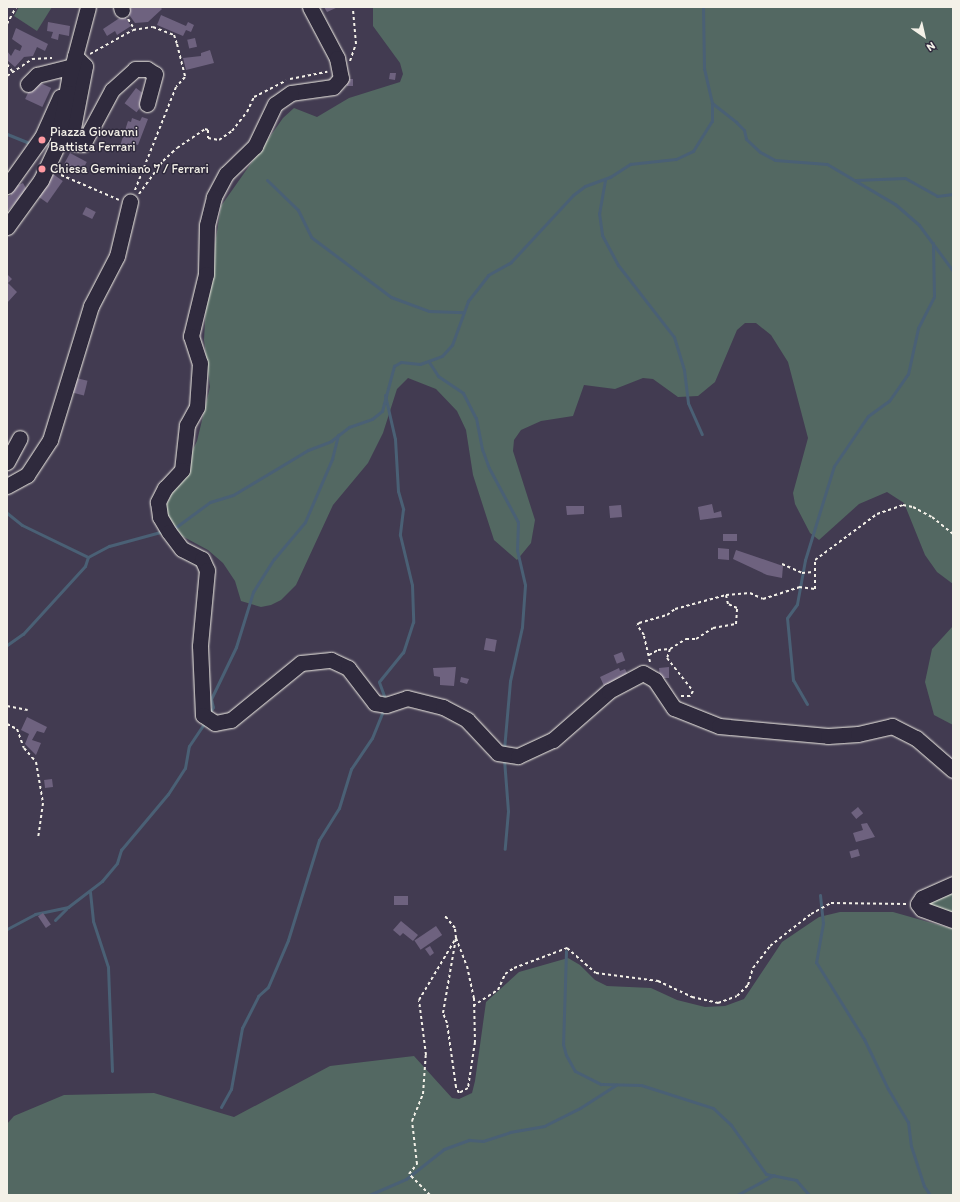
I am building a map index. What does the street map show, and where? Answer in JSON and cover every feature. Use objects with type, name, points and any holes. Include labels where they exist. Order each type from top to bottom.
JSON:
[{"type":"street","points":[[7,186],[28,159],[52,120],[70,73],[88,7]]},
{"type":"street","points":[[310,7],[342,70],[338,84],[333,87],[291,93],[275,104],[255,146],[226,174],[219,185],[207,225],[208,259],[191,336],[200,364],[197,407],[187,425],[182,470],[165,488],[158,508],[176,542],[202,559],[207,570],[200,646],[203,715],[215,723],[231,720],[301,663],[331,660],[348,668],[375,703],[386,705],[407,698],[443,707],[467,720],[498,753],[510,757],[553,740],[626,680],[638,674],[650,675],[679,711],[730,728],[828,736],[858,734],[892,726],[916,738],[953,770]]},
{"type":"street","points":[[28,84],[37,75],[70,73],[85,66],[71,139],[74,143],[83,144],[112,90],[135,70],[147,69],[155,74],[147,104]]},
{"type":"street","points":[[7,227],[41,180],[51,158],[65,112],[70,73]]},
{"type":"street","points":[[7,486],[27,475],[50,440],[91,306],[117,256],[128,207]]},
{"type":"street","points":[[7,462],[20,438]]},
{"type":"street","points":[[953,884],[922,898],[918,904],[922,909],[953,920]]},
{"type":"path","points":[[7,24],[16,7]]},
{"type":"path","points":[[60,174],[127,204],[128,207],[163,161],[177,148],[205,129],[208,130],[208,138],[212,140],[232,131],[247,112],[254,97],[275,84],[313,73],[342,70],[352,59],[355,48],[353,7]]},
{"type":"path","points":[[7,64],[12,71]]},
{"type":"path","points":[[650,675],[649,655],[637,625],[639,623],[667,615],[681,607],[726,595],[750,593],[763,600],[799,587],[812,590],[817,586],[813,572],[814,560],[868,518],[894,507],[903,505],[923,512],[953,534]]},
{"type":"path","points":[[782,564],[802,573],[813,572]]},
{"type":"path","points":[[649,655],[658,650],[670,649],[713,628],[736,624],[737,608],[728,604],[726,595]]},
{"type":"path","points":[[662,690],[687,697],[693,691],[668,658],[670,649]]},
{"type":"path","points":[[7,706],[28,710]]},
{"type":"path","points":[[7,724],[17,729],[24,748],[36,762],[44,802],[38,837]]},
{"type":"path","points":[[472,1006],[498,990],[505,974],[514,968],[567,948],[596,973],[658,982],[692,997],[718,1003],[737,996],[748,985],[753,968],[770,946],[811,914],[831,903],[918,904]]},
{"type":"path","points":[[445,916],[455,928],[456,938],[443,1013],[447,1023],[456,1087],[459,1093],[468,1088],[475,1042],[472,1006],[474,998],[467,966],[456,938]]},
{"type":"path","points":[[430,1195],[409,1174],[417,1164],[412,1121],[423,1094],[426,1055],[419,1000],[456,938]]},
{"type":"green space","points":[[19,7],[52,7],[37,31],[14,16]]},
{"type":"green space","points":[[373,7],[953,7],[953,584],[937,572],[925,555],[904,503],[887,492],[859,504],[819,540],[810,533],[795,504],[793,493],[808,438],[788,362],[771,335],[756,323],[745,323],[737,330],[715,382],[698,396],[678,397],[653,379],[643,378],[615,389],[584,385],[573,416],[541,421],[521,430],[514,440],[513,451],[535,520],[531,543],[517,560],[494,540],[473,475],[466,430],[457,411],[436,389],[408,378],[397,389],[383,433],[368,463],[333,505],[296,585],[281,600],[271,605],[261,607],[241,601],[235,581],[223,563],[208,550],[182,536],[163,512],[197,441],[210,387],[204,340],[206,302],[221,206],[283,118],[294,108],[317,117],[349,98],[400,82],[403,74],[400,63],[373,26]]},
{"type":"green space","points":[[953,626],[953,725],[934,715],[925,682],[932,649]]},
{"type":"green space","points":[[953,889],[953,917],[929,908],[927,900]]},
{"type":"green space","points":[[840,912],[893,912],[953,929],[953,1195],[7,1195],[7,1124],[14,1116],[64,1095],[154,1093],[234,1117],[330,1066],[414,1056],[452,1098],[459,1099],[472,1093],[486,1002],[519,972],[568,958],[580,965],[595,980],[607,986],[651,988],[677,1000],[705,1007],[725,1006],[744,999],[782,942],[819,917]]},
{"type":"building","points":[[128,7],[160,7],[162,9],[148,22],[135,23],[125,9]]},
{"type":"building","points":[[324,7],[338,7],[327,12]]},
{"type":"building","points":[[124,15],[131,26],[117,35],[115,31],[107,36],[103,29]]},
{"type":"building","points":[[161,15],[186,26],[188,22],[194,25],[191,32],[186,30],[183,36],[157,25]]},
{"type":"building","points":[[48,22],[70,26],[69,36],[59,34],[58,40],[51,38],[53,32],[47,31]]},
{"type":"building","points":[[16,28],[48,44],[45,51],[37,47],[33,56],[24,57],[15,67],[7,60],[7,51],[11,56],[15,49],[20,51],[22,46],[12,39]]},
{"type":"building","points":[[195,38],[197,47],[189,49],[187,40]]},
{"type":"building","points":[[210,50],[214,63],[186,70],[183,58],[201,56],[201,53]]},
{"type":"building","points":[[390,73],[396,73],[395,80],[389,79]]},
{"type":"building","points":[[347,79],[353,79],[353,86],[347,86]]},
{"type":"building","points":[[34,80],[51,88],[42,107],[25,99]]},
{"type":"building","points":[[136,88],[148,97],[137,112],[125,103]]},
{"type":"building","points":[[142,117],[148,119],[138,145],[135,144],[132,150],[120,146],[128,121],[131,122],[132,118],[140,121]]},
{"type":"building","points":[[70,153],[87,162],[81,173],[64,164]]},
{"type":"building","points":[[53,174],[63,181],[47,203],[38,196]]},
{"type":"building","points":[[23,183],[27,190],[7,212],[7,197],[11,195],[9,190]]},
{"type":"building","points":[[86,207],[96,212],[92,219],[82,214]]},
{"type":"building","points":[[7,274],[12,279],[8,283],[17,292],[7,303]]},
{"type":"building","points":[[72,377],[88,381],[84,395],[68,392]]},
{"type":"building","points":[[712,504],[714,513],[721,511],[722,517],[700,520],[698,507]]},
{"type":"building","points":[[621,505],[622,517],[610,518],[609,506]]},
{"type":"building","points":[[566,506],[584,506],[584,514],[567,515]]},
{"type":"building","points":[[723,534],[737,534],[737,541],[723,541]]},
{"type":"building","points":[[718,548],[729,549],[729,560],[718,559]]},
{"type":"building","points":[[736,550],[783,566],[782,578],[767,575],[733,559]]},
{"type":"building","points":[[486,638],[497,640],[495,652],[484,650]]},
{"type":"building","points":[[622,652],[625,660],[617,664],[614,655]]},
{"type":"building","points":[[456,667],[454,686],[440,685],[440,677],[434,676],[433,668]]},
{"type":"building","points":[[669,667],[669,678],[660,678],[659,668]]},
{"type":"building","points":[[619,668],[620,671],[625,669],[628,675],[604,686],[600,677]]},
{"type":"building","points":[[461,677],[469,679],[467,684],[460,682]]},
{"type":"building","points":[[27,717],[47,727],[44,733],[37,731],[32,740],[41,743],[36,755],[25,744],[29,734],[21,730]]},
{"type":"building","points":[[52,779],[53,787],[45,788],[44,780]]},
{"type":"building","points":[[858,807],[863,813],[856,819],[851,813]]},
{"type":"building","points":[[867,823],[875,837],[856,842],[853,833],[863,830],[861,824]]},
{"type":"building","points":[[858,849],[860,856],[851,858],[849,851]]},
{"type":"building","points":[[394,896],[408,896],[408,905],[394,905]]},
{"type":"building","points":[[43,913],[51,925],[46,928],[38,916]]},
{"type":"building","points":[[401,921],[418,935],[413,941],[403,933],[400,936],[393,930]]},
{"type":"building","points":[[436,926],[442,935],[421,950],[414,941]]},
{"type":"building","points":[[430,946],[434,953],[430,956],[425,949]]},
{"type":"waterway","points":[[172,530],[210,502],[233,495],[308,450],[331,441],[349,427],[372,419],[382,411],[394,366],[401,362],[420,364],[442,356],[452,345],[468,301],[488,275],[511,262],[573,195],[585,186],[610,177],[630,164],[676,159],[693,151],[712,121],[712,103],[704,69],[703,7]]},
{"type":"waterway","points":[[712,103],[744,130],[746,139],[760,152],[775,160],[827,164],[895,204],[919,225],[953,271]]},
{"type":"waterway","points":[[7,134],[27,142]]},
{"type":"waterway","points":[[856,180],[905,178],[937,196],[953,194]]},
{"type":"waterway","points":[[267,180],[298,210],[311,237],[391,297],[429,311],[464,312]]},
{"type":"waterway","points":[[605,180],[599,213],[602,235],[618,265],[674,337],[684,370],[688,403],[702,434]]},
{"type":"waterway","points":[[807,704],[793,680],[787,618],[797,604],[805,560],[834,466],[868,416],[889,401],[908,374],[918,328],[934,297],[933,243]]},
{"type":"waterway","points":[[429,362],[438,376],[463,393],[476,418],[482,449],[489,468],[518,522],[517,550],[525,585],[522,627],[510,681],[504,749]]},
{"type":"waterway","points":[[385,395],[395,439],[398,491],[403,509],[400,535],[412,585],[413,622],[403,652],[379,682],[386,701]]},
{"type":"waterway","points":[[209,714],[213,707],[211,699],[236,647],[253,592],[274,559],[305,522],[332,459],[338,435]]},
{"type":"waterway","points":[[7,513],[22,525],[88,557]]},
{"type":"waterway","points":[[7,645],[23,634],[85,566],[88,557],[109,546],[164,531]]},
{"type":"waterway","points":[[221,1107],[231,1089],[242,1028],[258,996],[268,987],[288,940],[319,840],[339,808],[351,769],[372,738],[384,708]]},
{"type":"waterway","points":[[7,929],[35,914],[68,907],[102,881],[117,863],[121,850],[168,794],[185,768],[189,746],[205,722]]},
{"type":"waterway","points":[[504,759],[508,811],[505,849]]},
{"type":"waterway","points":[[90,892],[93,921],[108,967],[112,1071]]},
{"type":"waterway","points":[[820,895],[823,923],[816,962],[864,1039],[888,1089],[908,1122],[911,1146],[924,1186],[930,1195]]},
{"type":"waterway","points":[[55,920],[66,909]]},
{"type":"waterway","points":[[566,951],[563,1044],[566,1055],[575,1071],[601,1084],[641,1085],[713,1108],[731,1125],[766,1174],[796,1180],[809,1195]]},
{"type":"waterway","points":[[369,1195],[406,1179],[444,1149],[469,1140],[483,1141],[510,1132],[544,1126],[580,1108],[616,1085]]},
{"type":"waterway","points":[[737,1195],[774,1175]]},
{"type":"place","name":"Piazza Giovanni Battista Ferrari","points":[[42,140]]},
{"type":"place","name":"Chiesa Geminiano 7 / Ferrari","points":[[42,169]]}]
